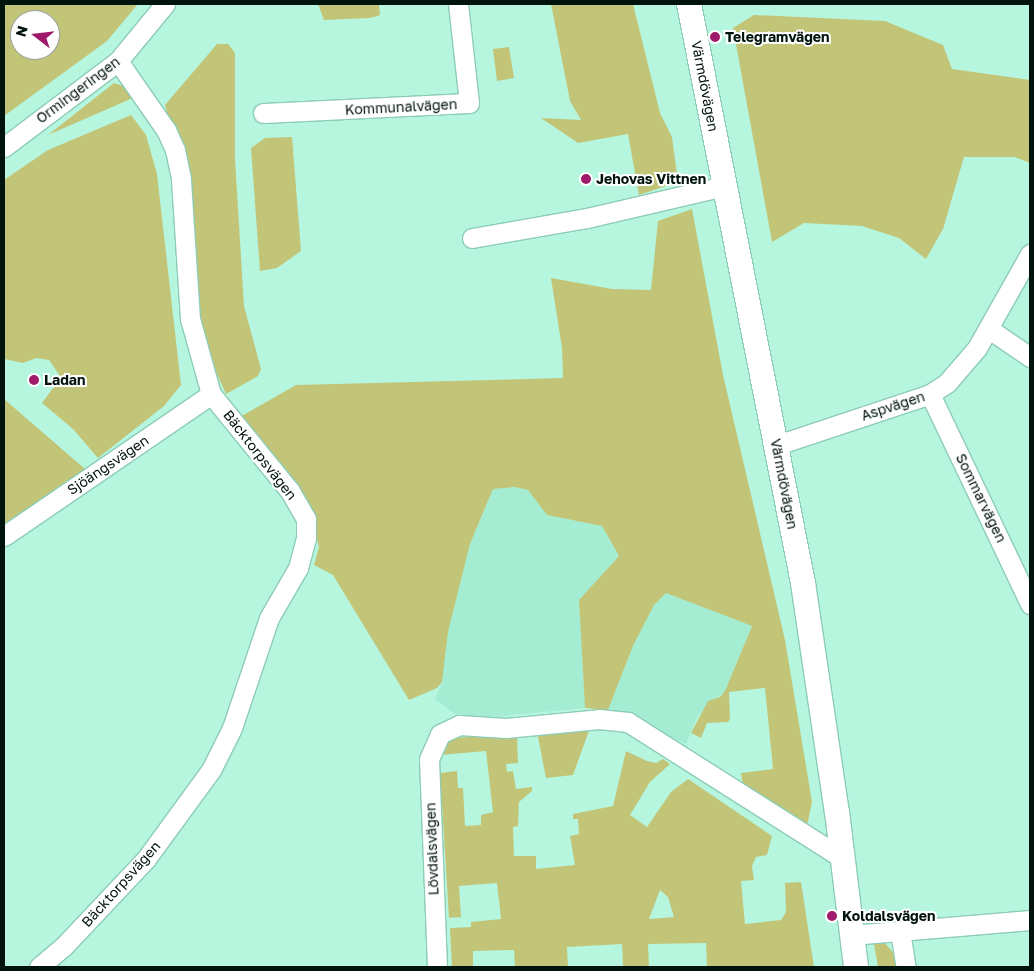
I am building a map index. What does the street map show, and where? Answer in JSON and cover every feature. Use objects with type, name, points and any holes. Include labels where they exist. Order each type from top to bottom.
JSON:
[{"type":"main road","name":"Värmdövägen","points":[[689,4],[777,445],[804,593],[856,967]]},
{"type":"street","name":"Ormingeringen","points":[[4,147],[118,61],[165,4]]},
{"type":"street","name":"Kommunalvägen","points":[[263,113],[469,103],[458,4]]},
{"type":"street","name":"Bäcktorpsvägen","points":[[39,967],[63,947],[146,859],[207,776],[232,728],[269,618],[304,552],[306,520],[301,509],[211,394],[190,319],[180,178],[175,150],[166,130],[118,61]]},
{"type":"street","points":[[472,238],[596,216],[725,186]]},
{"type":"street","name":"Aspvägen","points":[[777,445],[930,394],[963,367],[989,329],[1030,254]]},
{"type":"street","points":[[989,329],[1030,357]]},
{"type":"street","name":"Sjöängsvägen","points":[[4,536],[211,394]]},
{"type":"street","name":"Sommarvägen","points":[[930,394],[1030,604]]},
{"type":"street","name":"Lövdalsvägen","points":[[437,967],[429,759],[431,749],[440,734],[458,725],[506,728],[599,719],[628,722],[842,858]]},
{"type":"street","points":[[851,936],[1030,920]]},
{"type":"street","points":[[900,931],[906,967]]},
{"type":"shaded area","points":[[4,4],[138,4],[107,41],[4,116]]},
{"type":"shaded area","points":[[318,4],[379,4],[380,15],[370,18],[324,20]]},
{"type":"shaded area","points":[[551,4],[633,4],[660,113],[672,137],[678,182],[639,195],[628,134],[578,143],[541,118],[581,120],[570,101]]},
{"type":"shaded area","points":[[754,15],[885,21],[943,45],[952,69],[1030,80],[1030,163],[1015,157],[964,157],[943,229],[926,259],[899,238],[862,226],[804,223],[772,242],[733,28]]},
{"type":"shaded area","points":[[217,44],[228,44],[235,53],[235,159],[244,306],[261,369],[258,376],[226,394],[208,354],[200,312],[192,219],[165,105]]},
{"type":"shaded area","points":[[509,47],[514,78],[497,81],[493,49]]},
{"type":"shaded area","points":[[114,83],[127,87],[135,97],[48,135]]},
{"type":"shaded area","points":[[131,115],[146,135],[157,174],[181,385],[164,406],[98,458],[73,429],[42,403],[53,388],[64,382],[49,360],[36,358],[23,363],[4,359],[4,180],[48,150]]},
{"type":"shaded area","points":[[292,137],[301,251],[277,268],[260,271],[251,148],[265,138]]},
{"type":"shaded area","points":[[692,209],[723,375],[785,640],[812,802],[806,830],[743,786],[741,773],[773,769],[765,688],[729,692],[730,719],[728,722],[707,723],[701,738],[691,733],[708,701],[720,697],[725,691],[752,626],[666,593],[654,605],[633,646],[608,710],[585,708],[579,600],[619,556],[602,526],[547,515],[528,490],[515,487],[493,489],[470,544],[448,632],[442,682],[437,688],[409,700],[333,575],[314,565],[319,547],[309,509],[240,417],[296,385],[563,378],[562,348],[551,278],[612,289],[651,290],[658,221]]},
{"type":"shaded area","points":[[4,399],[85,469],[4,524]]},
{"type":"shaded area","points":[[515,487],[528,490],[547,515],[602,526],[619,556],[579,600],[585,708],[484,718],[455,714],[435,699],[442,682],[448,632],[470,544],[493,489]]},
{"type":"shaded area","points":[[666,593],[752,626],[725,691],[698,715],[686,744],[608,710],[633,646],[654,605]]},
{"type":"shaded area","points":[[590,728],[573,775],[546,778],[537,732]]},
{"type":"shaded area","points":[[517,735],[518,763],[506,764],[507,772],[513,771],[516,789],[532,787],[532,791],[519,802],[518,826],[513,827],[514,856],[536,856],[536,869],[575,865],[570,836],[579,834],[578,819],[573,819],[573,814],[613,806],[626,751],[656,763],[663,759],[670,764],[650,782],[630,815],[647,827],[671,792],[688,779],[772,836],[767,855],[756,857],[752,866],[754,880],[741,881],[745,924],[781,920],[786,912],[785,883],[801,882],[814,967],[707,967],[706,943],[648,944],[649,967],[623,967],[622,944],[567,947],[568,967],[515,967],[514,950],[473,951],[473,967],[452,967],[450,928],[471,927],[471,922],[501,919],[497,883],[459,886],[461,917],[449,918],[440,773],[457,771],[458,788],[463,788],[465,826],[481,825],[481,815],[493,812],[486,751],[440,755],[447,738]],"holes":[[[660,890],[668,897],[674,917],[649,919]]]},
{"type":"shaded area","points":[[885,943],[895,955],[898,967],[878,967],[874,944]]},
{"type":"place","name":"Telegramvägen","points":[[715,37]]},
{"type":"place","name":"Jehovas Vittnen","points":[[586,179]]},
{"type":"place","name":"Ladan","points":[[34,380]]},
{"type":"place","name":"Koldalsvägen","points":[[832,916]]}]
